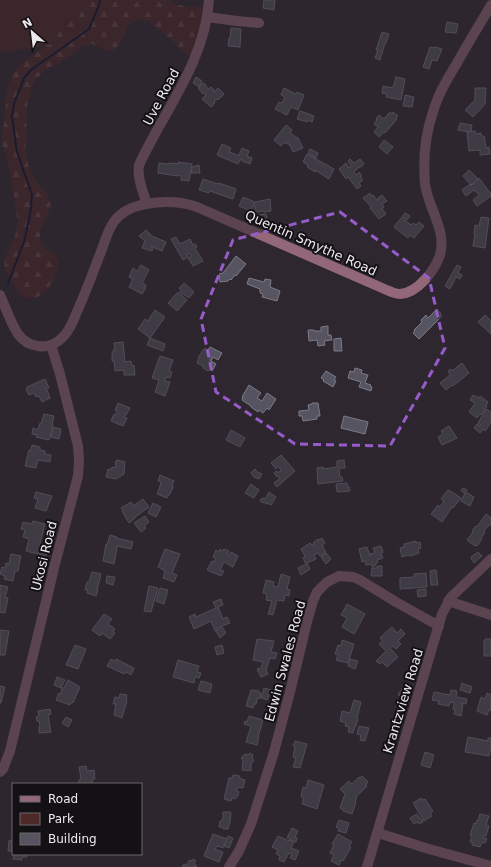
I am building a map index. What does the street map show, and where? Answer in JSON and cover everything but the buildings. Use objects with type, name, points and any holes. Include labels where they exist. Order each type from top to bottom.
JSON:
[{"type":"street","name":"Uve Road","points":[[147,204],[139,180],[139,165],[190,71],[200,44],[207,17],[209,0]]},
{"type":"street","name":"Quentin Smythe Road","points":[[51,346],[64,336],[70,327],[113,224],[126,212],[147,204],[172,202],[192,205],[389,291],[399,294],[409,292],[418,286],[430,274],[438,260],[441,246],[440,232],[430,204],[426,185],[425,148],[428,130],[433,111],[448,78],[491,5]]},
{"type":"street","points":[[207,17],[259,23]]},
{"type":"street","points":[[0,295],[15,329],[20,335],[32,345],[40,347],[51,346]]},
{"type":"street","name":"Ukosi Road","points":[[0,772],[3,769],[10,751],[55,564],[78,476],[78,446],[60,374],[51,346]]},
{"type":"street","name":"Krantzview Road","points":[[367,867],[439,626],[448,601],[491,559]]},
{"type":"street","name":"Edwin Swales Road","points":[[229,867],[239,851],[251,824],[274,752],[307,622],[317,592],[327,582],[339,576],[352,577],[360,580],[439,626]]},
{"type":"street","points":[[448,601],[491,615]]},
{"type":"street","points":[[378,832],[428,849],[491,866]]},
{"type":"highlighted area","points":[[340,212],[429,278],[445,348],[390,446],[295,444],[216,392],[201,319],[233,240]]},
{"type":"green space","points":[[0,0],[80,0],[72,17],[45,46],[0,53]]},
{"type":"green space","points":[[80,0],[169,0],[176,4],[188,7],[195,6],[208,9],[196,55],[189,55],[182,50],[149,21],[138,20],[129,23],[121,42],[115,50],[108,51],[93,44],[81,47],[59,64],[47,68],[36,79],[27,105],[26,157],[31,174],[47,193],[51,205],[40,231],[40,240],[46,250],[54,254],[59,261],[52,283],[44,293],[36,298],[27,298],[22,296],[5,271],[4,260],[15,236],[18,223],[9,166],[2,143],[7,89],[18,66],[45,46],[72,17]]},
{"type":"waterway","points":[[8,283],[24,242],[32,195],[17,152],[12,116],[14,104],[24,78],[31,70],[89,29],[100,0]]}]
